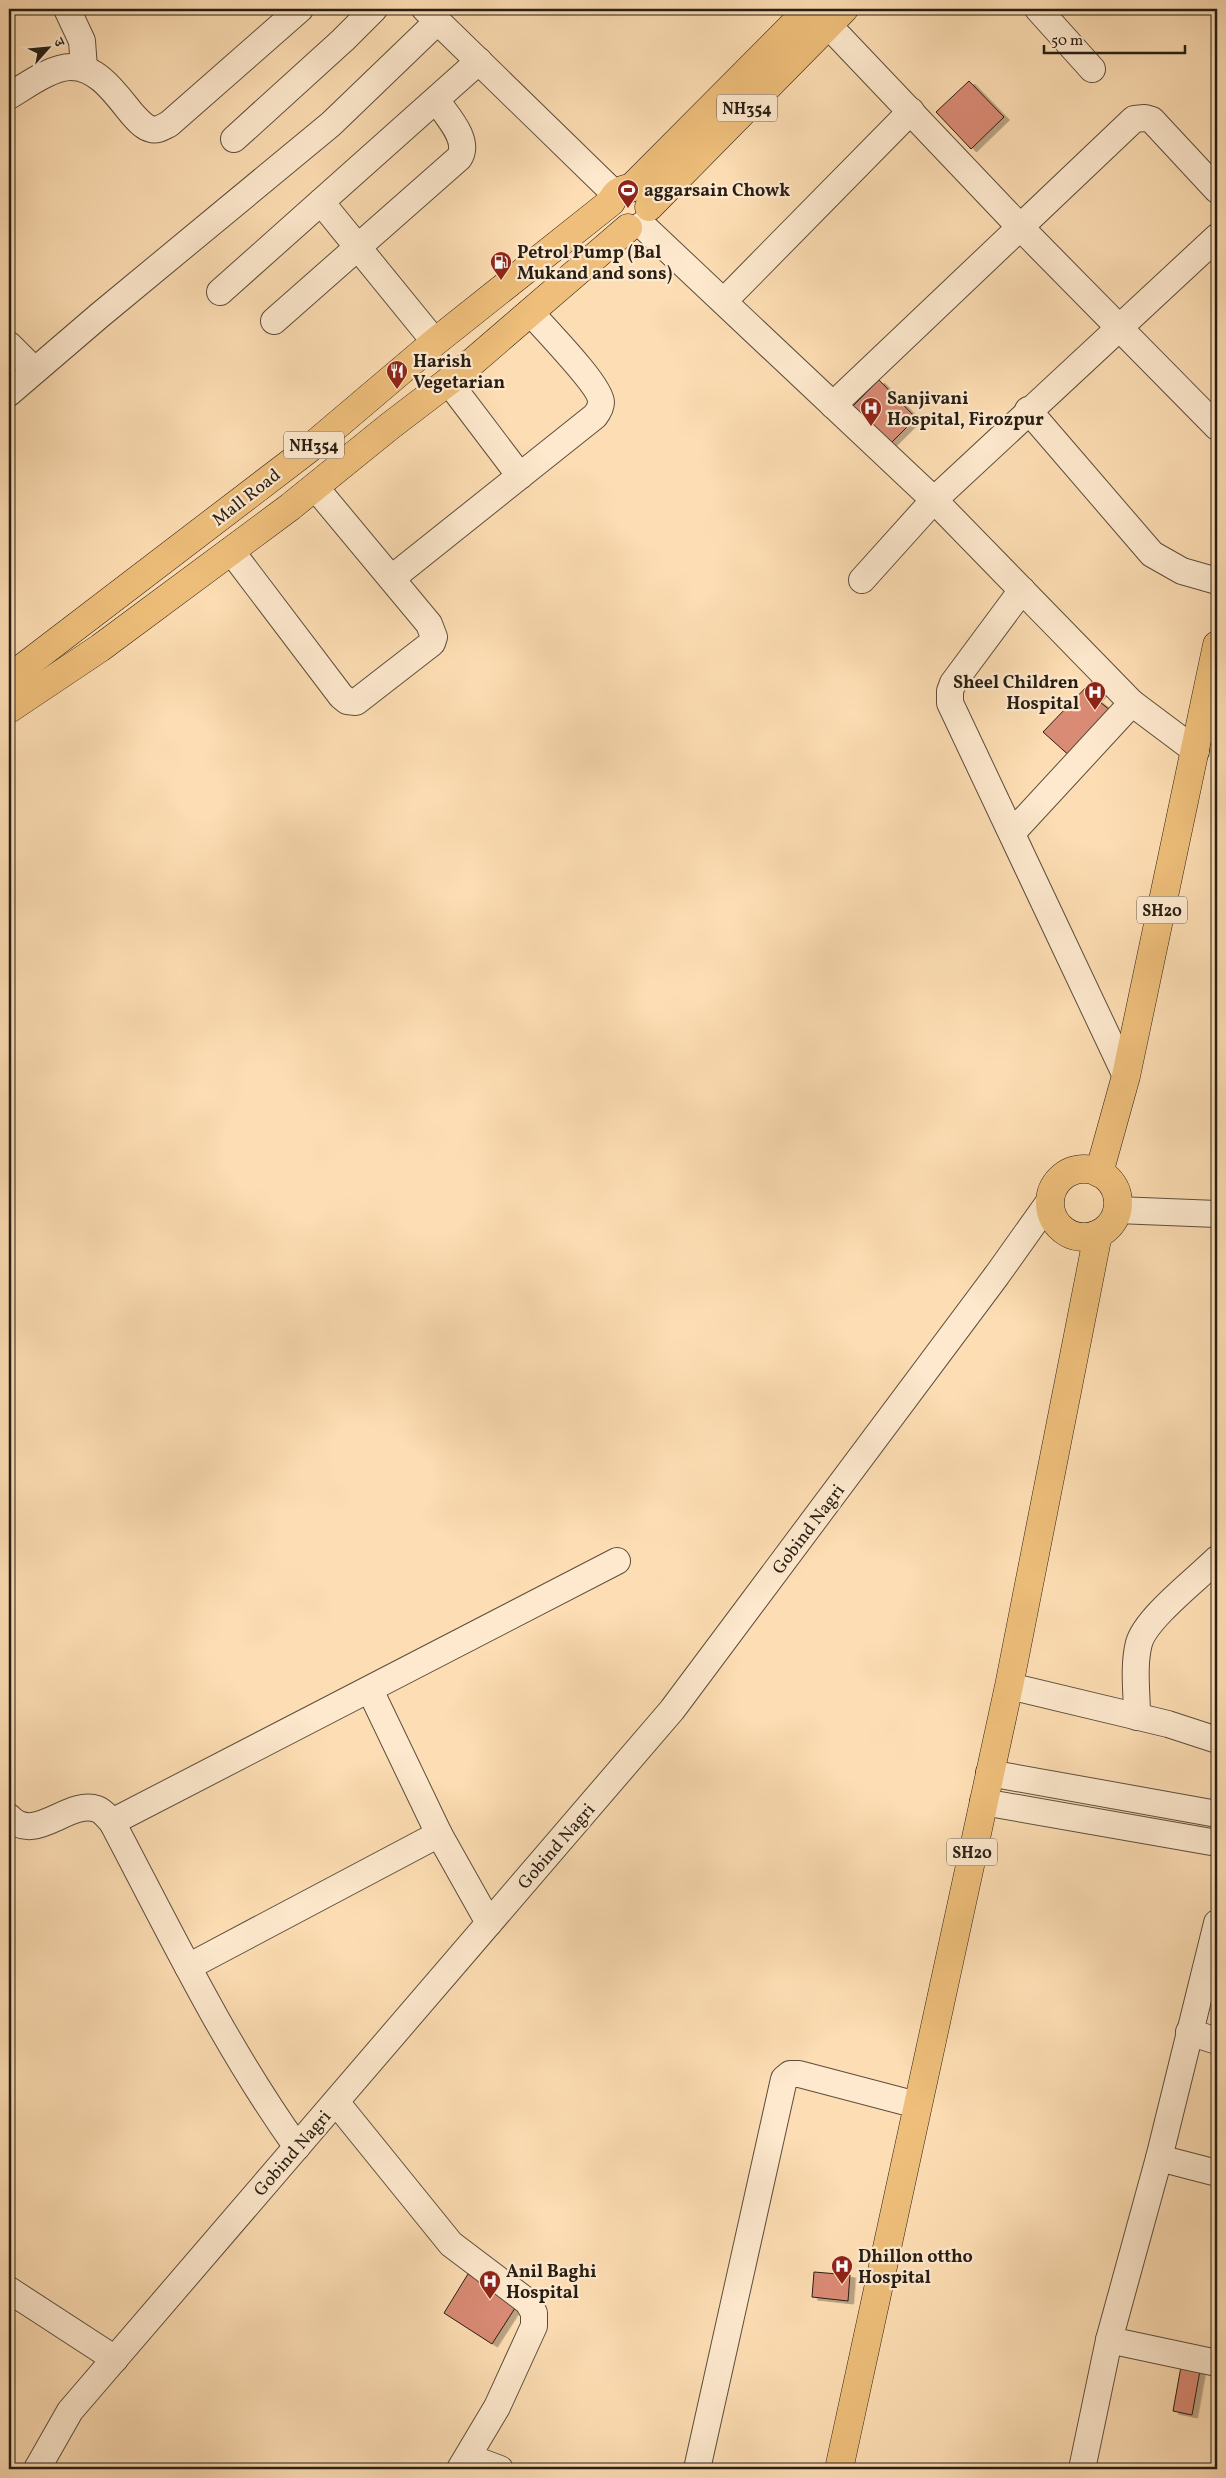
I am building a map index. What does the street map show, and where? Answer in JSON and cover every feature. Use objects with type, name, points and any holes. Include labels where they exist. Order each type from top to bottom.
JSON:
[{"type":"main road","name":"NH354","points":[[629,207],[827,14]]},
{"type":"main road","points":[[9,708],[100,648],[231,551],[448,382],[530,312],[629,207]]},
{"type":"main road","name":"Mall Road","points":[[9,678],[310,448],[435,342],[629,207]]},
{"type":"main road","name":"SH20","points":[[1099,1173],[1126,1076],[1217,645]]},
{"type":"main road","points":[[1083,1169],[1099,1173],[1108,1179],[1118,1198],[1117,1210],[1108,1228],[1087,1238],[1075,1237],[1065,1232],[1054,1219],[1049,1202],[1052,1191],[1058,1181],[1067,1173],[1083,1169]]},
{"type":"main road","name":"SH20","points":[[839,2469],[1009,1686],[1098,1234]]},
{"type":"street","points":[[67,9],[82,41],[84,68]]},
{"type":"street","points":[[9,96],[53,72],[69,67],[84,68],[96,74],[143,125],[152,130],[160,129],[169,124],[300,9]]},
{"type":"street","points":[[234,139],[343,40],[374,9]]},
{"type":"street","points":[[1038,9],[1092,69]]},
{"type":"street","points":[[827,14],[911,111],[1021,228],[1217,427]]},
{"type":"street","points":[[9,393],[34,370],[331,124],[431,15],[724,301],[934,500],[1132,704],[1196,751]]},
{"type":"street","points":[[220,292],[479,61]]},
{"type":"street","points":[[274,321],[463,153],[460,135],[436,100]]},
{"type":"street","points":[[724,301],[911,111]]},
{"type":"street","points":[[833,405],[1021,228],[1129,123],[1139,117],[1152,120],[1217,190]]},
{"type":"street","points":[[321,202],[435,342]]},
{"type":"street","points":[[862,580],[934,500],[1028,410],[1217,237]]},
{"type":"street","points":[[392,578],[595,416],[602,401],[592,383],[530,312]]},
{"type":"street","points":[[9,345],[34,370]]},
{"type":"street","points":[[448,382],[520,476]]},
{"type":"street","points":[[1028,410],[1152,554],[1182,571],[1217,581]]},
{"type":"street","points":[[231,551],[341,696],[356,702],[432,643],[434,637],[429,624],[315,487]]},
{"type":"street","points":[[1022,590],[953,683],[950,691],[950,703],[1126,1076]]},
{"type":"street","points":[[1012,833],[1132,704]]},
{"type":"street","name":"Gobind Nagri","points":[[37,2469],[70,2411],[672,1710],[998,1275],[1049,1202]]},
{"type":"street","points":[[1117,1210],[1217,1214]]},
{"type":"street","points":[[1137,1717],[1137,1655],[1139,1642],[1147,1627],[1217,1559]]},
{"type":"street","points":[[112,1822],[617,1561]]},
{"type":"street","points":[[1009,1686],[1137,1717],[1217,1740]]},
{"type":"street","points":[[370,1690],[439,1834],[489,1923]]},
{"type":"street","points":[[989,1773],[1217,1814]]},
{"type":"street","points":[[983,1802],[1217,1843]]},
{"type":"street","points":[[9,1818],[14,1822],[29,1826],[48,1823],[66,1812],[84,1806],[99,1809],[112,1822],[228,2042],[262,2098],[297,2147]]},
{"type":"street","points":[[188,1967],[439,1834]]},
{"type":"street","points":[[1082,2469],[1109,2340],[1160,2158],[1217,1923]]},
{"type":"street","points":[[1190,2032],[1217,2041]]},
{"type":"street","points":[[697,2469],[784,2079],[790,2074],[799,2074],[917,2105]]},
{"type":"street","points":[[336,2102],[451,2244],[528,2302],[534,2313],[534,2326],[514,2374],[464,2463],[500,2469]]},
{"type":"street","points":[[1160,2158],[1217,2173]]},
{"type":"street","points":[[9,2290],[115,2359]]},
{"type":"street","points":[[1109,2340],[1217,2363]]},
{"type":"building","points":[[969,81],[1004,117],[971,149],[936,112]]},
{"type":"building","points":[[879,380],[916,418],[883,451],[846,413]]},
{"type":"building","points":[[1092,681],[1103,691],[1096,699],[1115,714],[1073,759],[1043,732]]},
{"type":"building","points":[[814,2272],[850,2275],[848,2301],[812,2297]]},
{"type":"building","points":[[468,2274],[517,2305],[492,2344],[444,2313]]},
{"type":"building","points":[[1182,2361],[1201,2365],[1192,2415],[1173,2411]]},
{"type":"place","name":"aggarsain Chowk","points":[[628,209]]},
{"type":"place","name":"Petrol Pump (Bal Mukand and sons)","points":[[501,281]]},
{"type":"place","name":"Harish Vegetarian","points":[[397,390]]},
{"type":"place","name":"Sanjivani Hospital, Firozpur","points":[[871,427]]},
{"type":"place","name":"Sheel Children Hospital","points":[[1095,711]]},
{"type":"place","name":"Dhillon ottho Hospital","points":[[842,2285]]},
{"type":"place","name":"Anil Baghi Hospital","points":[[490,2300]]}]
